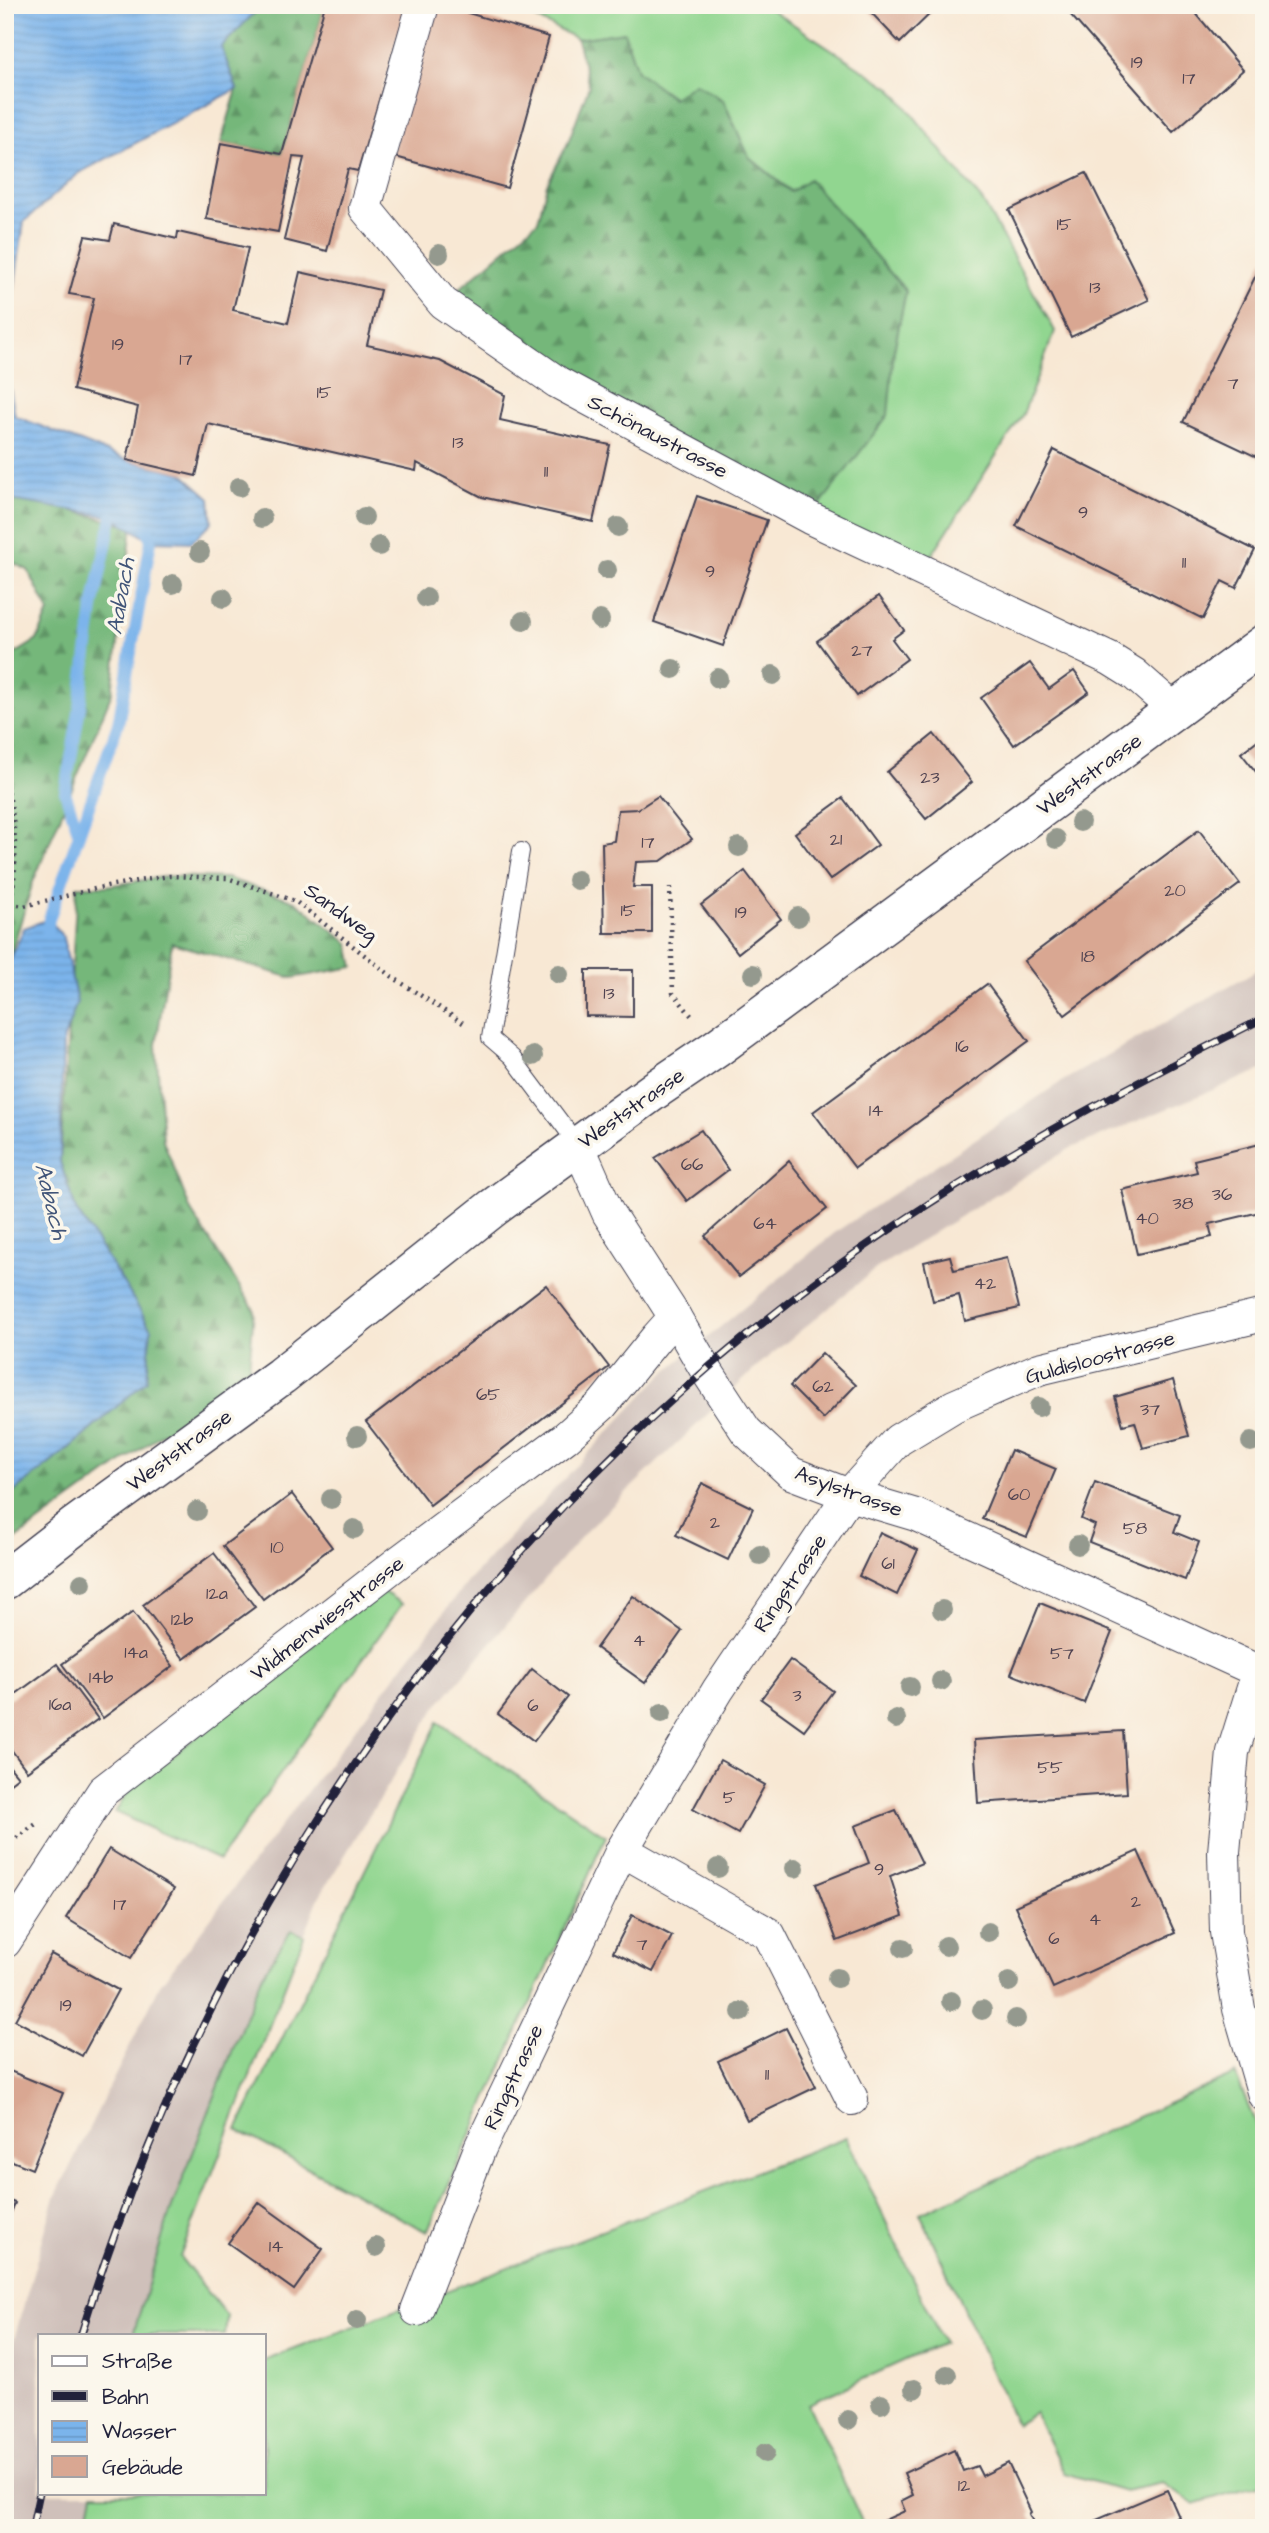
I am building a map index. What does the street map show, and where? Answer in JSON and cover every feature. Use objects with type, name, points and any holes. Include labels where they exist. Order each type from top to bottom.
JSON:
[{"type":"main road","name":"Weststrasse","points":[[5,1580],[281,1376],[494,1207],[717,1048],[1264,644]]},
{"type":"street","name":"Schönaustrasse","points":[[423,5],[365,208],[443,303],[556,382],[810,517],[1110,659],[1134,674],[1175,710]]},
{"type":"street","name":"Asylstrasse","points":[[578,1145],[608,1213],[706,1370],[746,1430],[791,1473],[849,1495],[916,1515],[1261,1673]]},
{"type":"street","name":"Guldisloostrasse","points":[[849,1495],[898,1440],[954,1406],[1039,1369],[1264,1315]]},
{"type":"street","name":"Widmenwiesstrasse","points":[[5,1942],[103,1791],[389,1569],[565,1438],[603,1405],[675,1317]]},
{"type":"street","name":"Ringstrasse","points":[[416,2310],[480,2148],[622,1850],[718,1690],[849,1495]]},
{"type":"street","points":[[1261,1673],[1233,1752],[1224,1852],[1226,1932],[1238,2009],[1264,2095]]},
{"type":"street","points":[[622,1850],[769,1934],[852,2099]]},
{"type":"lane","points":[[522,850],[490,1038],[512,1057],[578,1145]]},
{"type":"path","points":[[5,779],[10,793],[16,864],[11,904],[5,916]]},
{"type":"path","name":"Sandweg","points":[[11,904],[24,906],[107,886],[169,876],[227,878],[295,901],[394,978],[443,1012],[490,1038]]},
{"type":"path","points":[[670,887],[673,993],[717,1048]]},
{"type":"shaded area","points":[[1264,966],[1264,1069],[1069,1149],[877,1268],[761,1363],[587,1530],[437,1706],[319,1897],[180,2256],[227,2316],[225,2334],[38,2334],[38,2494],[209,2494],[203,2528],[5,2528],[5,2370],[55,2197],[160,1985],[467,1582],[663,1374],[837,1231],[1061,1082]]},
{"type":"green space","points":[[262,5],[325,5],[282,154],[221,143],[237,89],[221,47]]},
{"type":"green space","points":[[510,5],[764,5],[892,89],[983,202],[1055,331],[1023,414],[922,570],[810,518],[894,350],[906,291],[809,179],[792,192],[749,157],[723,100],[674,98],[637,71],[624,32],[577,39]]},
{"type":"green space","points":[[624,32],[637,71],[673,98],[695,83],[723,100],[749,157],[791,192],[809,179],[906,291],[894,350],[888,415],[810,518],[443,303],[538,221],[547,184],[567,145],[589,86],[577,39]]},
{"type":"green space","points":[[5,499],[63,508],[132,527],[112,693],[33,882],[6,970],[5,1032],[5,660],[37,640],[49,612],[28,570],[5,559]]},
{"type":"green space","points":[[169,876],[227,878],[295,901],[349,943],[354,967],[292,978],[172,943],[156,1045],[163,1140],[191,1211],[254,1309],[249,1371],[5,1547],[5,1499],[79,1440],[147,1379],[150,1329],[76,1210],[60,1162],[77,886],[107,886]]},
{"type":"green space","points":[[381,1590],[402,1604],[219,1860],[115,1812],[128,1791]]},
{"type":"green space","points":[[438,1722],[606,1836],[427,2232],[237,2130]]},
{"type":"green space","points":[[291,1930],[304,1936],[180,2257],[227,2316],[225,2334],[133,2334],[169,2215],[260,1979]]},
{"type":"green space","points":[[1235,2074],[1264,2144],[1264,2483],[1194,2504],[1163,2483],[1124,2491],[1064,2473],[1035,2413],[1016,2425],[920,2213]]},
{"type":"green space","points":[[846,2137],[943,2343],[808,2404],[865,2528],[86,2528],[93,2494],[266,2494],[266,2360]]},
{"type":"water","points":[[5,5],[262,5],[221,47],[237,89],[79,173],[24,222],[5,351]]},
{"type":"water","points":[[5,359],[15,416],[127,460],[182,473],[210,498],[212,522],[192,542],[151,541],[112,517],[5,499]]},
{"type":"water","points":[[49,919],[63,937],[77,1002],[63,1041],[60,1162],[76,1210],[151,1329],[147,1380],[79,1440],[5,1499],[6,970],[24,928]]},
{"type":"building","points":[[325,5],[407,5],[358,171],[348,169],[327,251],[284,240],[304,158],[293,157],[278,232],[206,219],[221,143],[282,154]]},
{"type":"building","points":[[429,5],[441,5],[549,37],[507,188],[392,156]]},
{"type":"building","points":[[864,5],[939,5],[900,43]]},
{"type":"building","points":[[1062,5],[1189,5],[1243,70],[1173,132]]},
{"type":"building","points":[[1086,173],[1149,300],[1071,337],[1009,210]]},
{"type":"building","points":[[114,224],[177,239],[178,232],[248,248],[233,310],[288,323],[300,272],[380,290],[367,345],[440,361],[505,395],[500,420],[610,445],[593,522],[482,497],[417,463],[416,471],[208,424],[196,476],[127,460],[138,407],[73,390],[94,298],[69,294],[85,236],[110,240]]},
{"type":"building","points":[[1264,259],[1264,453],[1261,459],[1183,422]]},
{"type":"building","points":[[1054,450],[1255,550],[1236,588],[1222,581],[1203,619],[1016,526]]},
{"type":"building","points":[[697,496],[767,520],[723,646],[654,622]]},
{"type":"building","points":[[879,596],[904,630],[892,639],[907,659],[857,696],[817,641]]},
{"type":"building","points":[[1030,663],[1049,689],[1074,671],[1089,692],[1014,745],[981,698]]},
{"type":"building","points":[[934,734],[972,782],[926,819],[887,772]]},
{"type":"building","points":[[1264,735],[1264,782],[1241,753]]},
{"type":"building","points":[[658,796],[692,839],[661,861],[636,862],[633,887],[652,887],[652,933],[604,933],[602,843],[614,841],[618,810],[638,809]]},
{"type":"building","points":[[843,798],[878,845],[830,880],[795,833]]},
{"type":"building","points":[[1199,830],[1240,884],[1065,1015],[1024,961]]},
{"type":"building","points":[[745,871],[781,919],[738,953],[701,905]]},
{"type":"building","points":[[586,970],[633,970],[633,1017],[586,1016]]},
{"type":"building","points":[[987,984],[1029,1041],[855,1168],[813,1112]]},
{"type":"building","points":[[701,1130],[728,1170],[687,1201],[655,1158]]},
{"type":"building","points":[[1264,1143],[1264,1211],[1209,1224],[1212,1237],[1137,1254],[1122,1190],[1197,1172],[1194,1160]]},
{"type":"building","points":[[789,1161],[827,1209],[739,1277],[705,1236]]},
{"type":"building","points":[[950,1256],[954,1270],[1007,1258],[1019,1308],[965,1321],[959,1295],[933,1301],[924,1262]]},
{"type":"building","points":[[546,1285],[609,1367],[430,1505],[366,1422]]},
{"type":"building","points":[[822,1353],[856,1385],[823,1419],[790,1386]]},
{"type":"building","points":[[1173,1380],[1189,1436],[1143,1448],[1135,1422],[1123,1425],[1115,1397]]},
{"type":"building","points":[[1011,1450],[1056,1469],[1027,1537],[982,1519]]},
{"type":"building","points":[[1095,1482],[1180,1515],[1174,1532],[1199,1542],[1185,1580],[1089,1542],[1095,1525],[1081,1519]]},
{"type":"building","points":[[702,1483],[753,1508],[728,1560],[676,1535]]},
{"type":"building","points":[[292,1494],[332,1547],[263,1599],[223,1546]]},
{"type":"building","points":[[880,1532],[918,1550],[897,1595],[859,1576]]},
{"type":"building","points":[[214,1553],[255,1607],[184,1659],[143,1605]]},
{"type":"building","points":[[633,1596],[682,1631],[645,1683],[596,1648]]},
{"type":"building","points":[[1040,1603],[1112,1632],[1084,1703],[1011,1674]]},
{"type":"building","points":[[133,1612],[173,1666],[103,1718],[62,1664]]},
{"type":"building","points":[[790,1660],[833,1691],[804,1730],[761,1699]]},
{"type":"building","points":[[57,1664],[98,1719],[27,1771],[5,1741],[5,1702]]},
{"type":"building","points":[[532,1669],[568,1697],[534,1741],[498,1714]]},
{"type":"building","points":[[1123,1731],[1127,1793],[978,1803],[974,1740]]},
{"type":"building","points":[[720,1760],[765,1785],[738,1834],[693,1809]]},
{"type":"building","points":[[5,1761],[18,1777],[5,1787]]},
{"type":"building","points":[[896,1810],[922,1863],[890,1876],[903,1916],[837,1941],[816,1884],[869,1863],[855,1826]]},
{"type":"building","points":[[109,1849],[174,1889],[131,1958],[66,1918]]},
{"type":"building","points":[[1138,1851],[1175,1933],[1053,1988],[1015,1906]]},
{"type":"building","points":[[632,1915],[672,1936],[653,1972],[613,1952]]},
{"type":"building","points":[[51,1954],[118,1990],[82,2056],[15,2020]]},
{"type":"building","points":[[786,2028],[816,2087],[747,2120],[718,2061]]},
{"type":"building","points":[[5,2069],[63,2093],[32,2169],[5,2158]]},
{"type":"building","points":[[5,2199],[15,2203],[5,2227]]},
{"type":"building","points":[[258,2202],[323,2249],[294,2290],[228,2243]]},
{"type":"building","points":[[954,2450],[963,2471],[977,2466],[982,2476],[1008,2463],[1031,2512],[1031,2528],[880,2528],[878,2523],[905,2511],[901,2501],[913,2495],[904,2473]]},
{"type":"building","points":[[1167,2490],[1179,2517],[1154,2528],[1097,2528],[1094,2521]]},
{"type":"waterway","name":"Aabach","points":[[79,834],[65,792],[93,608],[112,517]]},
{"type":"waterway","name":"Aabach","points":[[47,934],[49,919],[118,724],[151,541],[147,527]]},
{"type":"railway","points":[[81,2334],[136,2177],[204,2024],[284,1877],[375,1736],[476,1604],[589,1480],[711,1366],[843,1262],[996,1162],[1155,1074],[1264,1018]]},
{"type":"railway","points":[[32,2528],[39,2494]]}]
